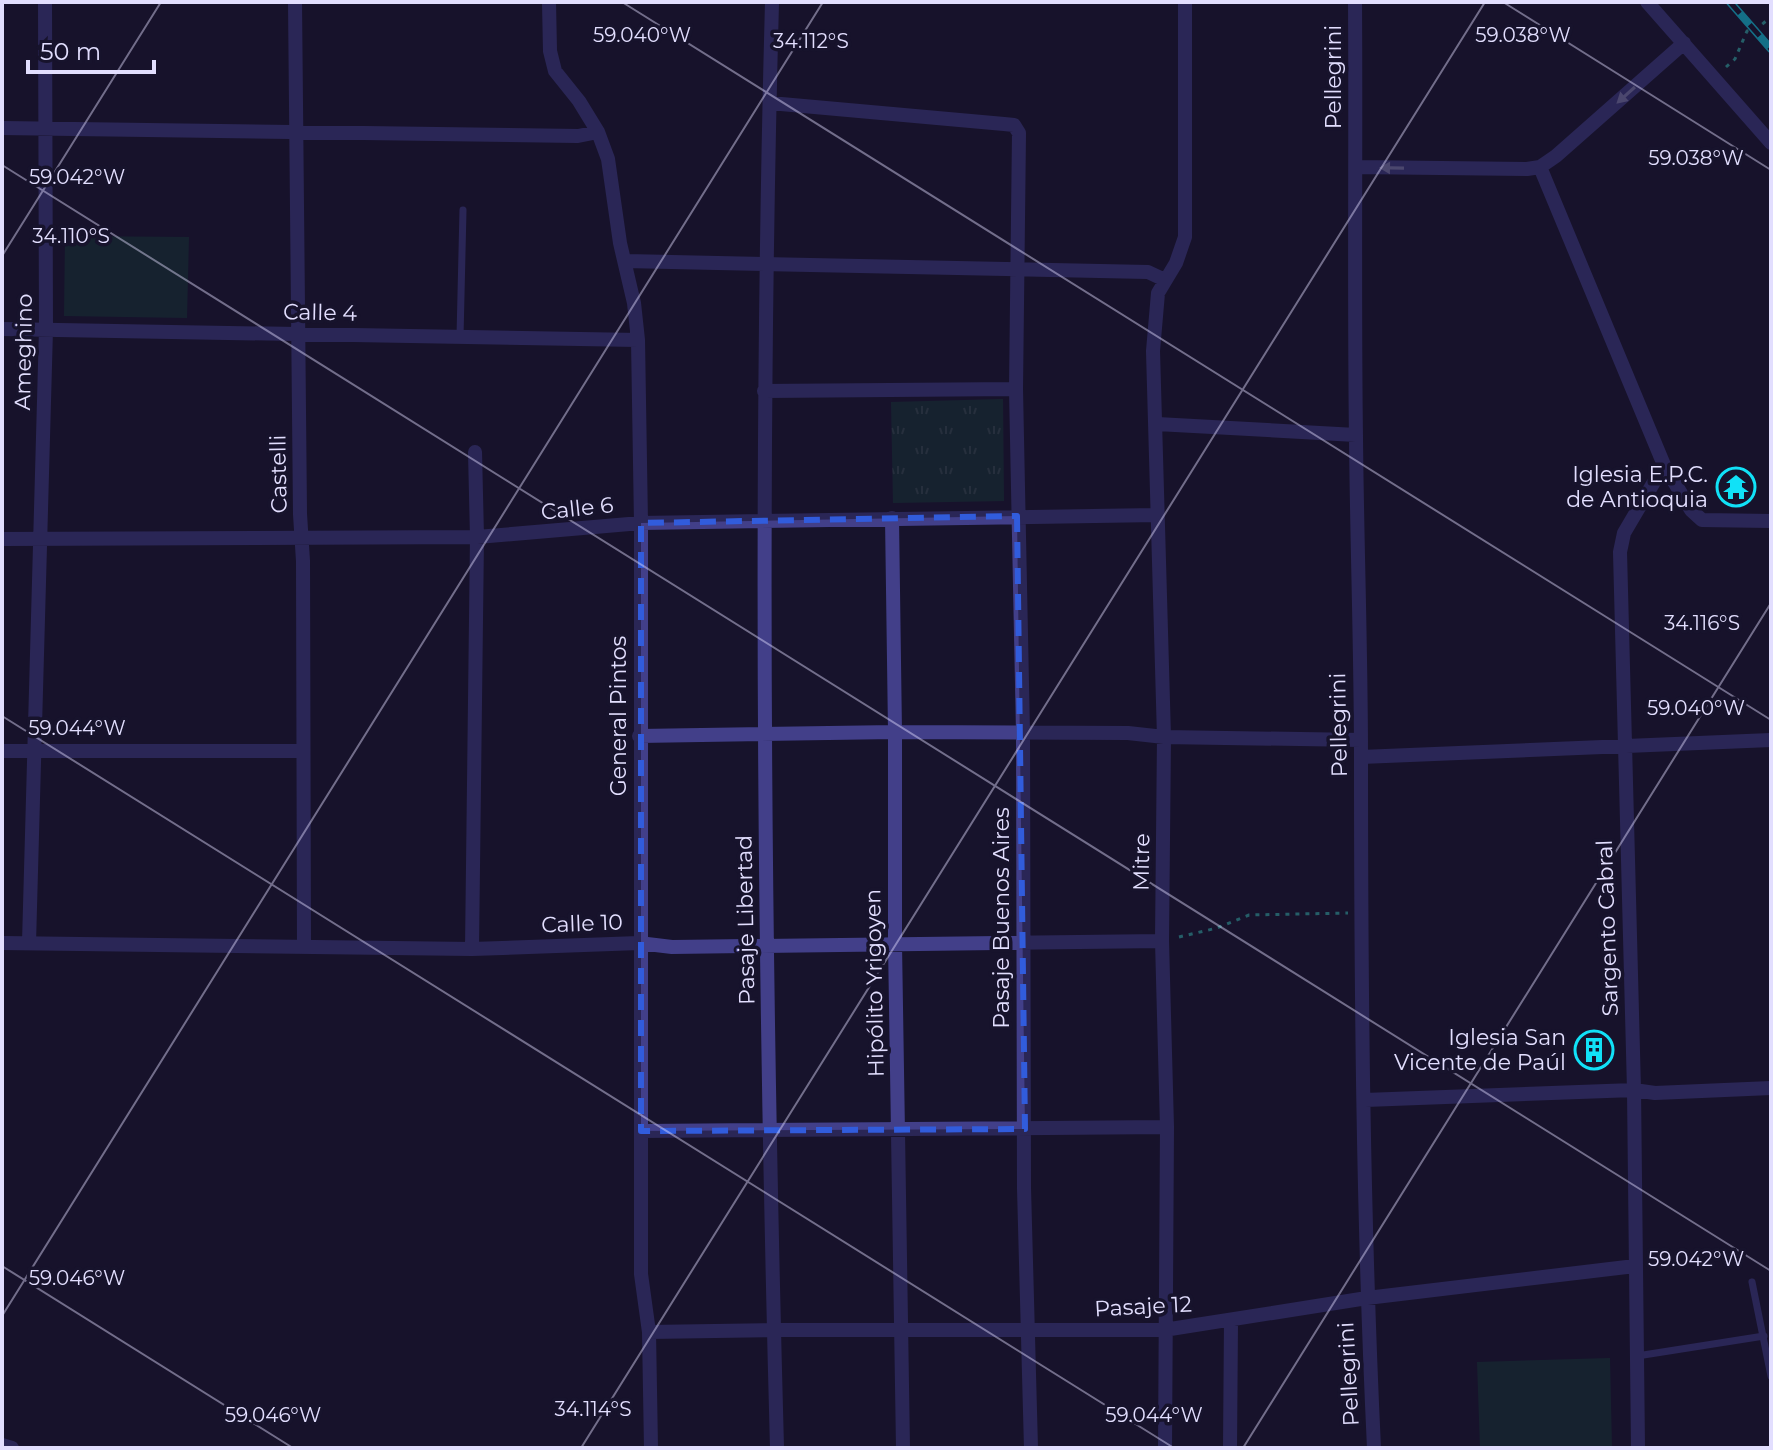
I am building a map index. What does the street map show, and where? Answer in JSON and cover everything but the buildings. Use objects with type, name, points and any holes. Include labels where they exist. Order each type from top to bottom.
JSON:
[{"type":"street","name":"Ameghino","points":[[29,943],[46,329],[45,2]]},
{"type":"street","name":"Castelli","points":[[295,2],[304,946]]},
{"type":"street","name":"General Pintos","points":[[549,2],[550,51],[555,71],[598,132],[608,159],[638,340],[641,523],[641,1274],[649,1332],[651,1448]]},
{"type":"street","name":"Pasaje Libertad","points":[[772,2],[765,263],[763,521],[777,1448]]},
{"type":"street","name":"Mitre","points":[[1165,1448],[1167,1127],[1162,941],[1164,737],[1153,330],[1156,303],[1185,237],[1185,2]]},
{"type":"street","name":"Pellegrini","points":[[1355,2],[1356,435],[1361,740],[1359,912],[1367,1298],[1374,1448]]},
{"type":"street","points":[[1647,2],[1771,143]]},
{"type":"street","points":[[1356,167],[1540,167],[1684,43]]},
{"type":"street","name":"Pasaje Buenos Aires","points":[[770,103],[1014,125],[1019,133],[1017,516],[1023,733],[1022,944],[1031,1448]]},
{"type":"street","points":[[2,128],[578,136],[598,132]]},
{"type":"street","points":[[1540,167],[1664,465],[1696,518],[1712,522],[1771,521]]},
{"type":"street","points":[[625,261],[1148,272],[1165,280]]},
{"type":"street","name":"Calle 4","points":[[2,329],[638,340]]},
{"type":"street","points":[[764,391],[1016,389]]},
{"type":"street","points":[[1157,424],[1356,435]]},
{"type":"street","points":[[472,949],[477,537],[475,452]]},
{"type":"street","name":"Sargento Cabral","points":[[1638,1448],[1634,1090],[1620,552],[1624,533],[1664,465]]},
{"type":"street","name":"Calle 6","points":[[2,539],[477,537],[641,523],[1157,515]]},
{"type":"street","name":"Hipólito Yrigoyen","points":[[892,518],[903,1448]]},
{"type":"street","points":[[639,736],[895,732],[1128,733],[1164,737],[1361,740]]},
{"type":"street","points":[[1361,757],[1771,740]]},
{"type":"street","points":[[2,751],[303,751]]},
{"type":"street","name":"Calle 10","points":[[2,943],[472,949],[639,943],[672,947],[1162,941]]},
{"type":"street","points":[[1365,1100],[1771,1088]]},
{"type":"street","points":[[641,1131],[1167,1127]]},
{"type":"street","name":"Pasaje 12","points":[[649,1332],[1164,1330],[1367,1298],[1635,1266]]},
{"type":"street","points":[[1230,1448],[1231,1321]]},
{"type":"street","points":[[2,1445],[12,1448]]},
{"type":"lane","points":[[460,337],[463,210]]},
{"type":"lane","points":[[1752,1282],[1771,1376]]},
{"type":"lane","points":[[1637,1356],[1764,1336]]},
{"type":"path","points":[[1706,68],[1728,67],[1735,59],[1747,31],[1755,30],[1771,17]]},
{"type":"path","points":[[1162,941],[1217,928],[1249,915],[1359,912]]},
{"type":"highlighted area","points":[[1017,516],[1025,1129],[641,1131],[641,523]]},
{"type":"green space","points":[[65,236],[189,237],[187,318],[64,316]]},
{"type":"green space","points":[[1003,399],[1004,501],[893,503],[891,402]]},
{"type":"green space","points":[[1610,1358],[1612,1448],[1480,1448],[1477,1362]]},
{"type":"railway","points":[[1730,2],[1771,49]]},
{"type":"place","name":"Iglesia E.P.C. de Antioquia","points":[[1736,487]]},
{"type":"place","name":"Iglesia San Vicente de Paúl","points":[[1594,1050]]}]
